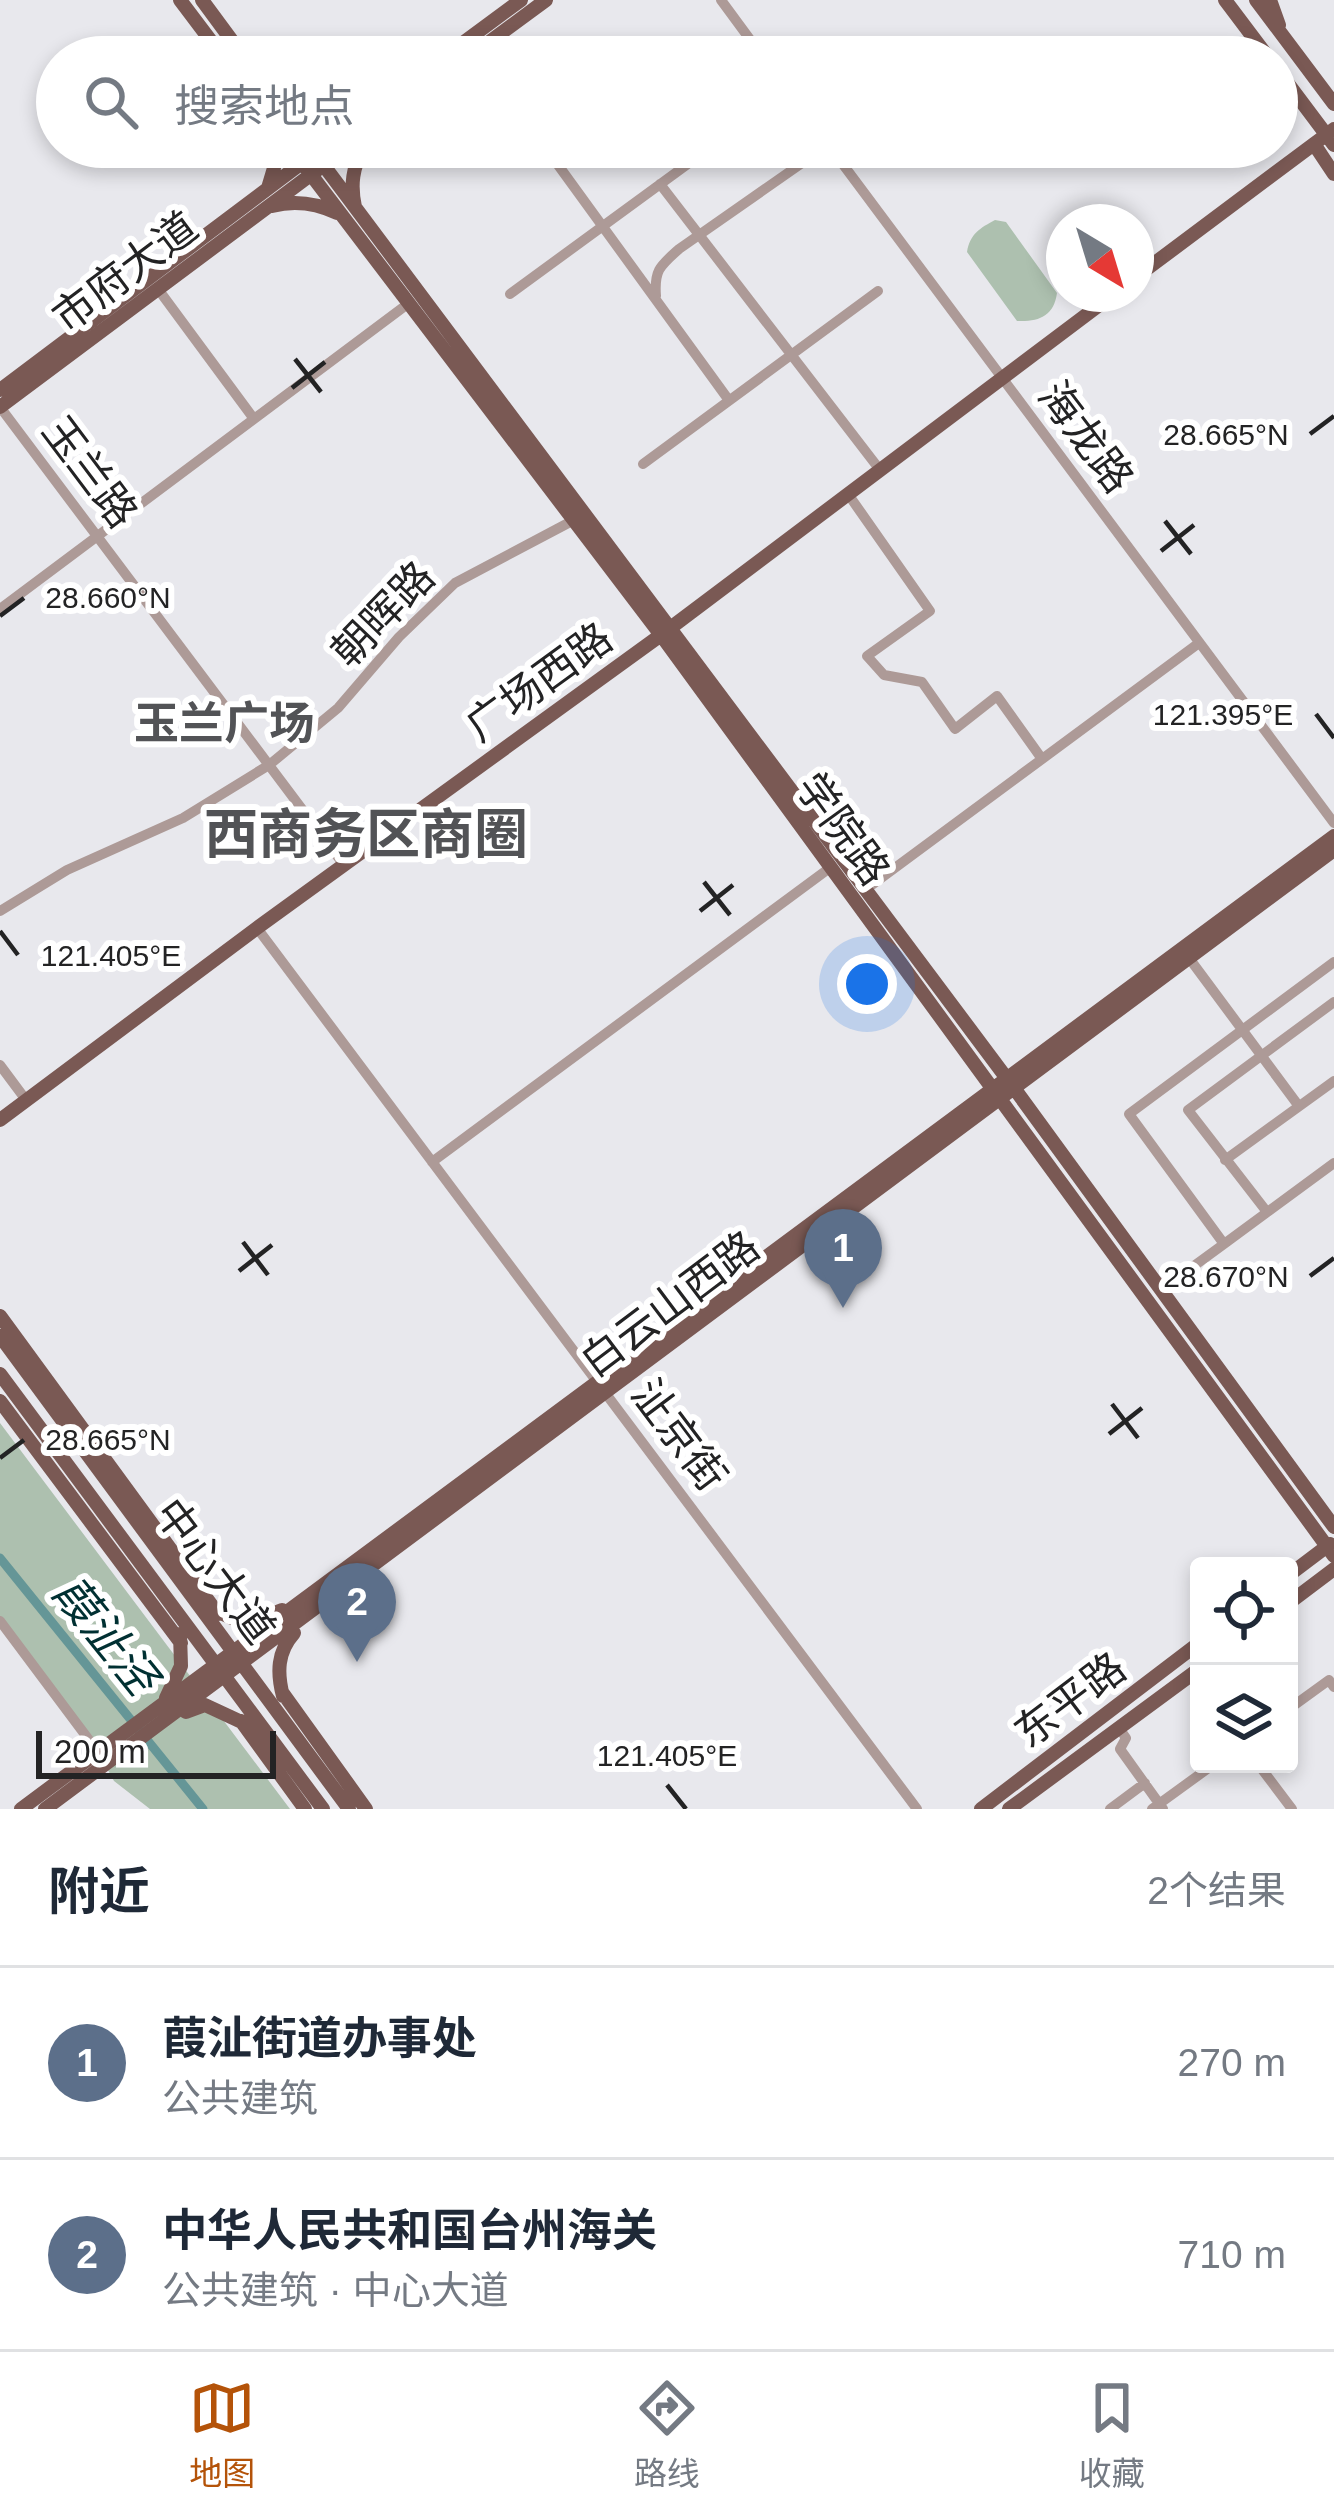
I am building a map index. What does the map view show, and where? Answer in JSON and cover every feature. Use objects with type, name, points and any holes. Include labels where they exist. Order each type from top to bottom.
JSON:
[{"type":"main road","points":[[180,0],[207,36]]},
{"type":"main road","points":[[202,0],[229,36]]},
{"type":"main road","points":[[472,36],[521,0]]},
{"type":"main road","points":[[500,36],[546,0]]},
{"type":"main road","points":[[1225,0],[1252,36]]},
{"type":"main road","points":[[1256,0],[1282,35]]},
{"type":"main road","points":[[1270,0],[1282,35]]},
{"type":"main road","points":[[1298,56],[1334,104]]},
{"type":"main road","points":[[1298,98],[1327,138],[1334,174]]},
{"type":"main road","points":[[1298,159],[1327,138]]},
{"type":"main road","points":[[268,188],[274,168]]},
{"type":"main road","name":"市府大道","points":[[0,390],[299,168]]},
{"type":"main road","name":"市府大道","points":[[0,407],[267,207],[304,168]]},
{"type":"main road","name":"学院路","points":[[320,168],[409,303],[665,631],[996,1094],[1332,1548]]},
{"type":"main road","points":[[267,207],[311,203],[349,213],[354,168]]},
{"type":"main road","points":[[1154,265],[1286,168]]},
{"type":"main road","name":"学院路","points":[[349,213],[1010,1083],[1334,1527]]},
{"type":"main road","name":"广场西路","points":[[0,1120],[1090,312]]},
{"type":"main road","name":"白云山西路","points":[[45,1809],[126,1740],[996,1094],[1334,836]]},
{"type":"main road","name":"白云山西路","points":[[1010,1083],[1334,850]]},
{"type":"main road","points":[[0,1316],[218,1614]]},
{"type":"main road","name":"中心大道","points":[[0,1336],[349,1809]]},
{"type":"main road","name":"中心大道","points":[[0,1374],[322,1809]]},
{"type":"main road","points":[[0,1401],[181,1643]]},
{"type":"main road","points":[[1298,1569],[1332,1548]]},
{"type":"main road","points":[[1298,1596],[1334,1569]]},
{"type":"main road","points":[[191,1594],[218,1614]]},
{"type":"main road","name":"白云山西路","points":[[218,1614],[246,1624],[309,1605]]},
{"type":"main road","name":"中心大道","points":[[292,1730],[277,1671],[287,1641],[309,1605]]},
{"type":"main road","name":"中心大道","points":[[159,1716],[181,1666],[176,1611]]},
{"type":"main road","name":"东平路","points":[[981,1809],[1190,1650]]},
{"type":"main road","name":"东平路","points":[[1009,1809],[1190,1676]]},
{"type":"main road","points":[[282,1693],[366,1809]]},
{"type":"main road","name":"中心大道","points":[[159,1716],[206,1706],[268,1736]]},
{"type":"main road","points":[[241,1720],[305,1809]]},
{"type":"main road","name":"白云山西路","points":[[21,1809],[98,1752],[126,1740]]},
{"type":"street","points":[[721,0],[748,36]]},
{"type":"street","points":[[560,168],[728,399]]},
{"type":"street","points":[[510,294],[683,168]]},
{"type":"street","points":[[656,296],[660,266],[797,168]]},
{"type":"street","name":"海龙路","points":[[844,168],[1334,823]]},
{"type":"street","points":[[661,184],[880,470]]},
{"type":"street","points":[[158,289],[254,419]]},
{"type":"street","points":[[643,464],[878,291]]},
{"type":"street","points":[[0,609],[409,303]]},
{"type":"street","name":"玉兰路","points":[[0,407],[344,865]]},
{"type":"street","points":[[848,494],[930,611],[867,656],[884,675],[922,682],[955,729],[998,696],[1042,759]]},
{"type":"street","name":"朝晖路","points":[[0,911],[68,870],[183,818],[269,765],[338,708],[455,583],[574,520]]},
{"type":"street","points":[[865,890],[1199,643]]},
{"type":"street","points":[[433,1162],[831,867]]},
{"type":"street","name":"沚京街","points":[[257,928],[917,1809]]},
{"type":"street","points":[[1189,958],[1298,1105]]},
{"type":"street","points":[[1224,1244],[1129,1114],[1334,962]]},
{"type":"street","points":[[1267,1212],[1188,1110],[1334,1002]]},
{"type":"street","points":[[0,1065],[26,1100]]},
{"type":"street","points":[[1225,1160],[1334,1081]]},
{"type":"street","points":[[1161,1290],[1334,1163]]},
{"type":"street","points":[[0,1621],[98,1752]]},
{"type":"street","points":[[1298,1702],[1329,1680],[1334,1687]]},
{"type":"street","points":[[1119,1728],[1126,1738],[1120,1749],[1158,1807],[1202,1773]]},
{"type":"street","points":[[1265,1773],[1292,1809]]},
{"type":"street","points":[[1110,1809],[1145,1783]]},
{"type":"green space","points":[[995,220],[1006,222],[1046,278],[1048,312],[1044,316],[1017,321],[967,252],[976,232]]},
{"type":"green space","points":[[0,1423],[290,1809],[150,1809],[114,1781],[98,1752],[0,1621]]},
{"type":"waterway","name":"葭沚泾","points":[[0,1558],[203,1809]]},
{"type":"place","name":"葭沚街道办事处","points":[[843,1308]]},
{"type":"place","name":"中华人民共和国台州海关","points":[[357,1662]]},
{"type":"district","name":"玉兰广场","points":[[224,723]]},
{"type":"district","name":"西商务区商圈","points":[[366,834]]}]
